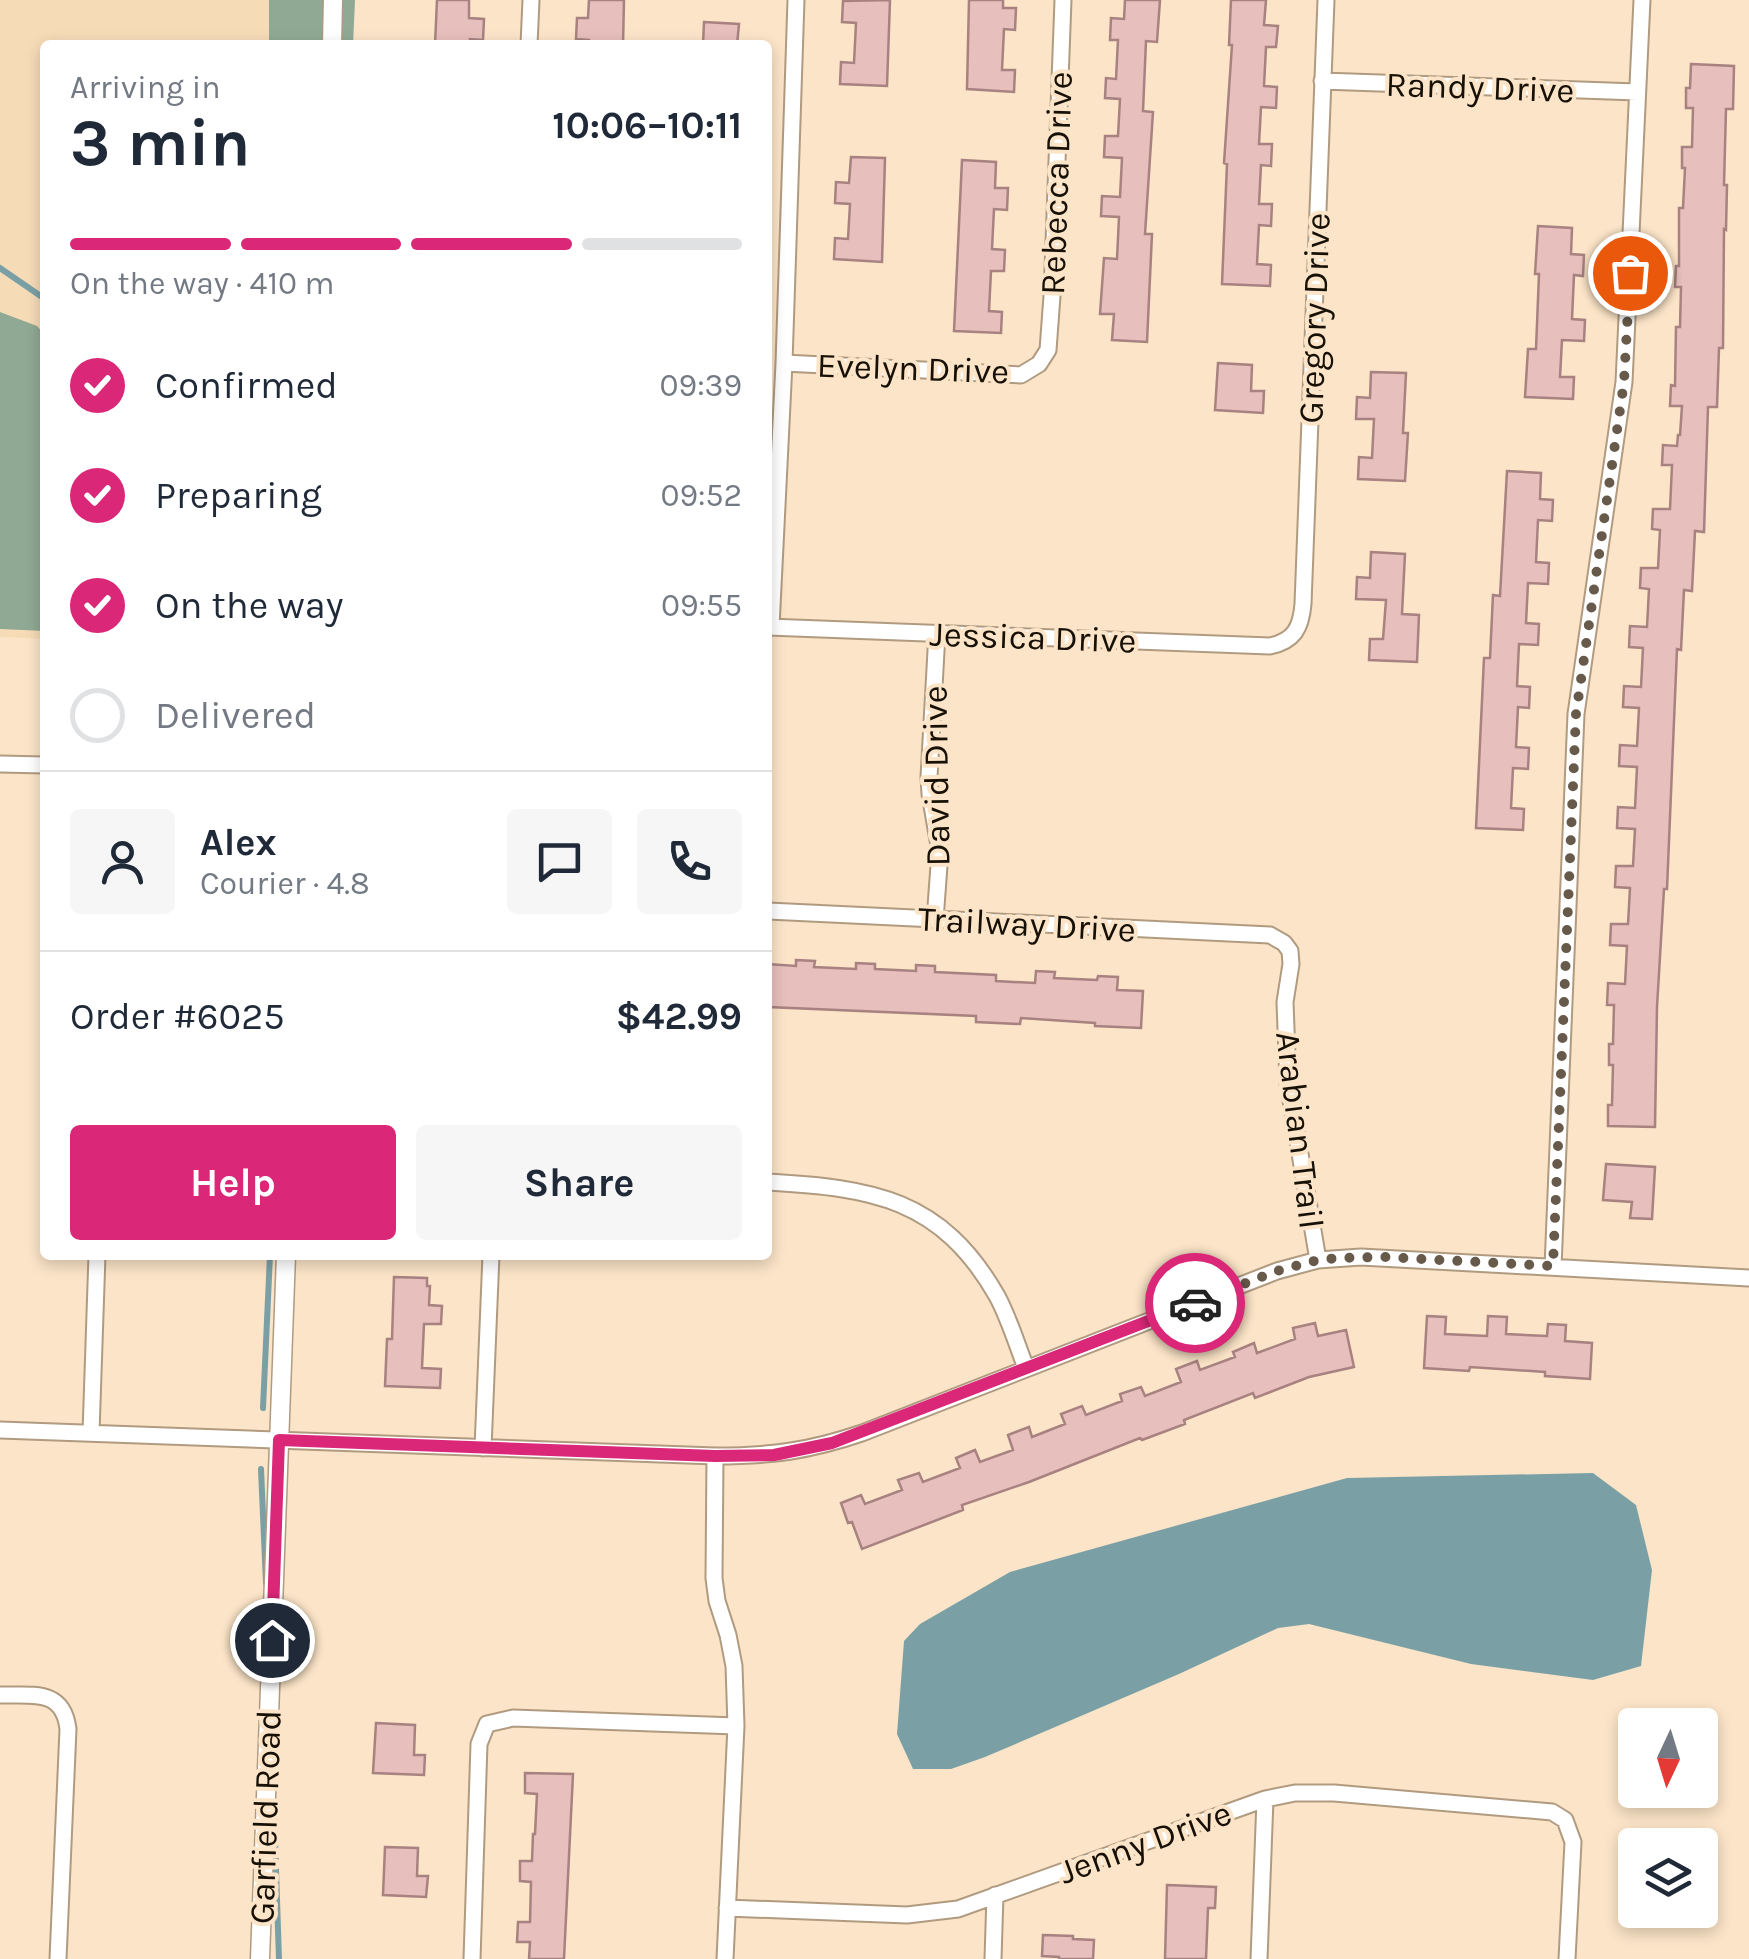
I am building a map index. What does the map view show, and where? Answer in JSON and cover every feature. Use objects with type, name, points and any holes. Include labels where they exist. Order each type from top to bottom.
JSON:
[{"type":"street","points":[[332,40],[334,0]]},
{"type":"street","points":[[529,40],[531,0]]},
{"type":"street","points":[[772,574],[784,363],[796,0]]},
{"type":"street","name":"Rebecca Drive","points":[[1039,364],[1048,350],[1052,296],[1063,0]]},
{"type":"street","name":"Gregory Drive","points":[[1296,634],[1303,604],[1326,0]]},
{"type":"street","points":[[1553,1266],[1576,714],[1624,382],[1642,0]]},
{"type":"street","name":"Randy Drive","points":[[1322,81],[1636,92]]},
{"type":"street","name":"Evelyn Drive","points":[[784,363],[1021,375],[1039,364]]},
{"type":"street","name":"Jessica Drive","points":[[772,627],[1270,646],[1283,644],[1296,634]]},
{"type":"street","name":"David Drive","points":[[936,633],[930,794],[940,852],[936,920]]},
{"type":"street","points":[[0,764],[40,765]]},
{"type":"street","name":"Trailway Drive","points":[[772,911],[1270,935],[1284,942]]},
{"type":"street","name":"Arabian Trail","points":[[1284,942],[1291,964],[1285,1002],[1288,1083],[1318,1260]]},
{"type":"street","points":[[772,1182],[827,1185],[873,1193],[915,1211],[948,1232],[998,1298],[1026,1368]]},
{"type":"street","points":[[0,1430],[774,1455],[832,1443],[1277,1271],[1318,1260],[1385,1257],[1749,1278]]},
{"type":"street","points":[[91,1433],[98,1260]]},
{"type":"street","name":"Garfield Road","points":[[260,1959],[286,1260]]},
{"type":"street","points":[[483,1448],[491,1260]]},
{"type":"street","points":[[715,1456],[714,1578],[734,1666],[736,1726],[726,1959]]},
{"type":"street","points":[[0,1694],[52,1698],[66,1716],[58,1959]]},
{"type":"street","points":[[472,1959],[479,1744],[487,1724],[513,1718],[736,1726]]},
{"type":"street","name":"Jenny Drive","points":[[727,1908],[908,1915],[958,1910],[1265,1799],[1295,1793],[1334,1793],[1552,1812],[1565,1820],[1572,1842],[1567,1959]]},
{"type":"street","points":[[1259,1959],[1265,1799]]},
{"type":"street","points":[[993,1959],[995,1895]]},
{"type":"shaded area","points":[[0,0],[311,0],[311,40],[40,40],[40,639],[0,637]]},
{"type":"green space","points":[[269,0],[355,0],[353,40],[269,40]]},
{"type":"green space","points":[[0,312],[40,329],[40,631],[0,629]]},
{"type":"water","points":[[1593,1473],[1636,1505],[1652,1570],[1641,1666],[1593,1680],[1471,1664],[1309,1624],[1278,1628],[1179,1674],[951,1769],[913,1769],[897,1734],[904,1641],[920,1624],[1010,1572],[1347,1478]]},
{"type":"building","points":[[437,0],[469,0],[469,18],[484,19],[483,40],[435,40]]},
{"type":"building","points":[[589,0],[624,0],[623,40],[576,39],[577,18],[588,18]]},
{"type":"building","points":[[890,0],[887,86],[840,84],[841,62],[854,63],[856,23],[842,22],[843,1]]},
{"type":"building","points":[[969,0],[1003,0],[1003,8],[1016,8],[1015,30],[1004,29],[1002,70],[1015,70],[1014,92],[967,89]]},
{"type":"building","points":[[1125,0],[1160,0],[1157,42],[1146,41],[1143,111],[1153,112],[1145,234],[1152,234],[1147,342],[1112,340],[1114,314],[1100,314],[1104,258],[1117,259],[1119,217],[1101,216],[1102,196],[1120,197],[1122,158],[1104,157],[1105,136],[1118,136],[1120,99],[1105,98],[1106,78],[1116,79],[1118,40],[1110,40],[1111,18],[1124,19]]},
{"type":"building","points":[[1231,0],[1266,0],[1264,25],[1278,26],[1276,47],[1266,47],[1264,86],[1277,87],[1276,108],[1261,107],[1259,144],[1272,144],[1271,166],[1261,165],[1259,204],[1272,204],[1271,226],[1259,225],[1257,264],[1271,265],[1270,286],[1222,284]]},
{"type":"building","points":[[704,22],[739,24],[737,40],[703,40]]},
{"type":"building","points":[[1691,64],[1734,66],[1733,109],[1726,109],[1723,348],[1719,348],[1717,407],[1708,407],[1704,532],[1695,531],[1692,591],[1684,590],[1681,650],[1677,649],[1667,889],[1657,1007],[1655,1127],[1608,1126],[1613,1065],[1609,1065],[1609,1044],[1613,1044],[1614,1005],[1607,1005],[1608,983],[1625,984],[1627,946],[1610,945],[1611,924],[1628,924],[1630,888],[1615,887],[1616,866],[1633,866],[1635,829],[1617,828],[1618,807],[1635,808],[1637,767],[1619,766],[1620,745],[1637,746],[1639,708],[1623,707],[1624,686],[1641,687],[1643,648],[1629,647],[1630,626],[1647,627],[1649,589],[1640,588],[1641,568],[1658,568],[1660,530],[1652,529],[1653,509],[1670,509],[1672,465],[1662,465],[1663,445],[1677,446],[1680,435],[1682,406],[1670,406],[1671,385],[1675,386],[1676,327],[1680,327],[1681,287],[1675,287],[1685,168],[1682,147],[1692,147],[1693,108],[1686,108]]},
{"type":"building","points":[[851,157],[885,158],[882,262],[834,259],[835,238],[848,239],[850,204],[835,203],[836,182],[849,183]]},
{"type":"building","points":[[962,160],[996,162],[995,188],[1008,188],[1007,210],[994,209],[992,249],[1005,250],[1004,271],[991,271],[989,311],[1002,312],[1001,333],[954,331]]},
{"type":"building","points":[[1538,226],[1572,228],[1571,254],[1584,255],[1583,276],[1574,275],[1572,319],[1585,320],[1584,341],[1562,340],[1560,377],[1574,377],[1573,399],[1525,397],[1528,349],[1536,349]]},
{"type":"building","points":[[1218,363],[1252,365],[1251,391],[1264,391],[1263,413],[1215,410]]},
{"type":"building","points":[[1371,372],[1406,373],[1405,481],[1358,479],[1359,457],[1372,458],[1374,419],[1356,419],[1357,397],[1370,398]]},
{"type":"building","points":[[1507,471],[1541,473],[1540,499],[1553,500],[1552,521],[1538,520],[1536,562],[1549,563],[1548,584],[1528,583],[1526,623],[1539,624],[1538,645],[1519,644],[1517,686],[1530,687],[1529,708],[1518,707],[1516,747],[1529,748],[1528,769],[1513,768],[1511,808],[1524,809],[1523,830],[1476,828],[1484,658],[1490,658],[1493,595],[1500,596]]},
{"type":"building","points":[[1371,552],[1405,554],[1402,614],[1419,615],[1417,662],[1369,660],[1370,639],[1383,639],[1386,600],[1356,599],[1357,577],[1370,578]]},
{"type":"building","points":[[796,960],[815,961],[814,967],[856,969],[856,963],[875,964],[875,969],[916,971],[916,965],[935,966],[935,972],[996,975],[996,981],[1035,983],[1036,971],[1055,972],[1054,978],[1118,977],[1117,990],[1143,991],[1141,1028],[1021,1018],[1020,1024],[976,1022],[976,1016],[772,1007],[772,964],[796,966]]},
{"type":"building","points":[[1606,1164],[1655,1167],[1652,1219],[1630,1218],[1632,1202],[1603,1200]]},
{"type":"building","points":[[394,1277],[427,1278],[429,1305],[442,1306],[441,1324],[424,1324],[422,1368],[441,1369],[440,1388],[385,1386],[387,1339],[392,1339]]},
{"type":"building","points":[[1427,1316],[1446,1317],[1445,1334],[1487,1336],[1488,1316],[1507,1317],[1506,1334],[1547,1336],[1548,1324],[1566,1325],[1565,1341],[1592,1343],[1590,1379],[1470,1367],[1469,1371],[1424,1368]]},
{"type":"building","points":[[1315,1323],[1318,1336],[1346,1330],[1354,1367],[1309,1377],[1255,1398],[1253,1393],[1184,1420],[1185,1424],[962,1505],[963,1510],[862,1549],[852,1522],[848,1523],[841,1503],[861,1495],[865,1504],[902,1490],[898,1480],[919,1473],[923,1482],[960,1468],[956,1458],[975,1450],[980,1462],[1013,1450],[1008,1435],[1029,1427],[1032,1437],[1065,1424],[1061,1414],[1082,1406],[1086,1415],[1122,1401],[1120,1394],[1141,1387],[1145,1396],[1181,1382],[1176,1369],[1197,1361],[1200,1370],[1235,1357],[1233,1352],[1254,1343],[1257,1353],[1295,1339],[1293,1328]]},
{"type":"building","points":[[376,1723],[415,1725],[414,1755],[425,1755],[424,1775],[373,1773]]},
{"type":"building","points":[[525,1773],[573,1774],[564,1959],[529,1959],[530,1942],[517,1942],[518,1922],[530,1922],[531,1882],[520,1881],[520,1861],[532,1861],[537,1794],[525,1793]]},
{"type":"building","points":[[385,1847],[418,1848],[417,1876],[428,1876],[426,1897],[383,1895]]},
{"type":"building","points":[[1167,1885],[1216,1887],[1215,1908],[1208,1908],[1206,1959],[1165,1959]]},
{"type":"building","points":[[1043,1935],[1094,1940],[1093,1959],[1042,1956]]},
{"type":"waterway","points":[[0,268],[40,296]]},
{"type":"waterway","points":[[263,1408],[270,1260]]},
{"type":"waterway","points":[[261,1469],[266,1583]]},
{"type":"waterway","points":[[274,1810],[279,1959]]},
{"type":"way so far","points":[[1195,1303],[1277,1271],[1318,1260],[1385,1257],[1553,1266],[1576,714],[1624,382],[1630,273]]},
{"type":"route","points":[[272,1640],[279,1440],[715,1456],[802,1451],[862,1432],[1195,1303]]}]
